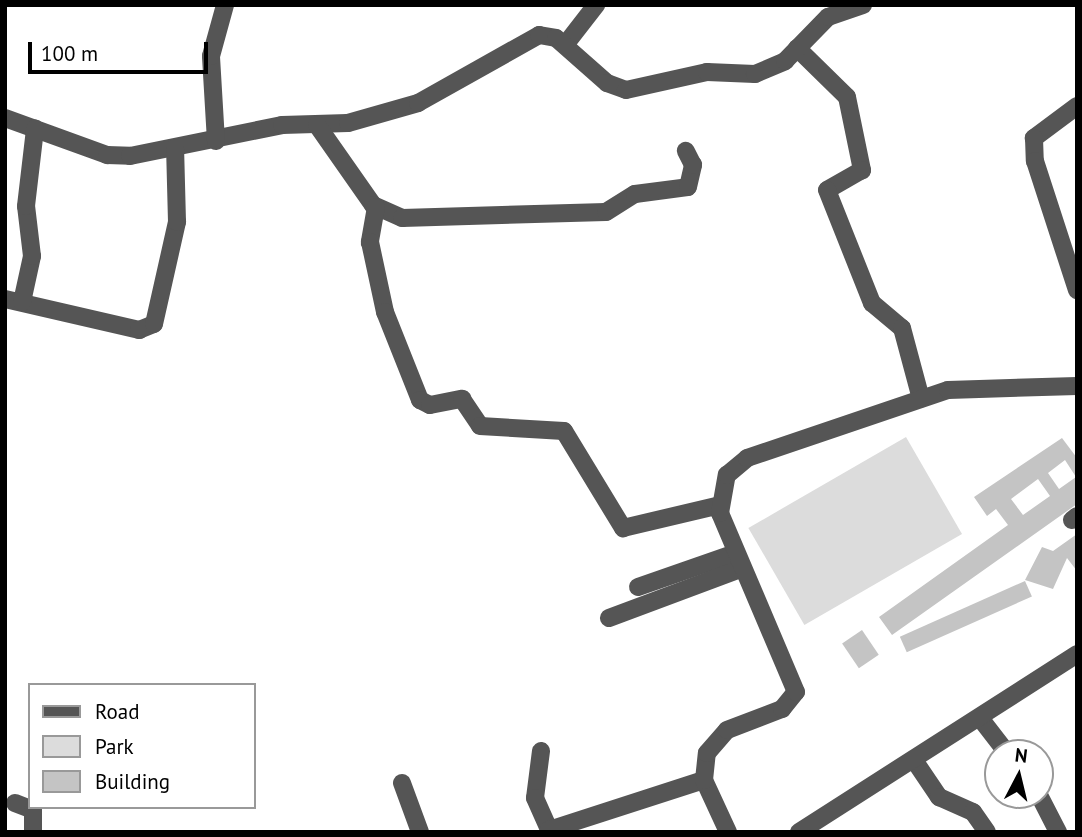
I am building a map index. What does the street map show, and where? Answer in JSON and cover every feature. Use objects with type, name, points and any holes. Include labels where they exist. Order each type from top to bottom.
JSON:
[{"type":"street","points":[[216,141],[211,56],[225,5]]},
{"type":"street","points":[[565,45],[596,5]]},
{"type":"street","points":[[5,118],[107,155],[348,123],[418,103],[531,36],[565,45],[607,83],[626,90],[707,72],[772,70],[828,18],[863,5]]},
{"type":"street","points":[[797,48],[847,97],[862,170],[827,190],[873,303],[902,328],[921,399]]},
{"type":"street","points":[[1077,106],[1034,138],[1035,162],[1077,290]]},
{"type":"street","points":[[317,125],[376,207],[401,218],[450,221],[515,211],[606,212],[635,194],[688,187],[693,165],[686,151]]},
{"type":"street","points":[[35,129],[26,206],[32,256],[14,300],[139,330],[154,324],[177,222],[175,148]]},
{"type":"street","points":[[376,207],[370,242],[385,313],[424,403],[463,399],[480,426],[564,431],[623,528],[720,505]]},
{"type":"street","points":[[728,832],[704,780],[707,753],[722,735],[782,709],[796,692],[736,562],[720,505],[727,475],[747,458],[921,399],[989,384],[1077,386]]},
{"type":"street","points":[[638,587],[736,562]]},
{"type":"street","points":[[609,618],[736,562]]},
{"type":"street","points":[[799,832],[1077,654]]},
{"type":"street","points":[[979,718],[996,739]]},
{"type":"street","points":[[541,751],[535,798],[548,831],[704,780]]},
{"type":"street","points":[[914,760],[939,797],[973,812],[987,832]]},
{"type":"street","points":[[402,783],[420,832]]},
{"type":"street","points":[[15,803],[28,808]]},
{"type":"street","points":[[30,809],[33,810],[33,832]]},
{"type":"street","points":[[1046,809],[1058,832]]},
{"type":"green space","points":[[906,437],[962,534],[804,625],[748,528]]},
{"type":"building","points":[[1062,438],[1077,458],[1077,504],[892,635],[879,617],[1008,525],[996,509],[987,516],[974,497]],"holes":[[[1065,460],[1076,477],[1059,489],[1048,473]],[[1038,479],[1050,496],[1023,515],[1011,499]]]},
{"type":"building","points":[[1077,534],[1077,571],[1067,558],[1053,589],[1025,580],[1042,547],[1053,551]]},
{"type":"building","points":[[1025,581],[1032,597],[907,652],[900,637]]},
{"type":"building","points":[[862,630],[879,655],[859,668],[842,643]]}]
